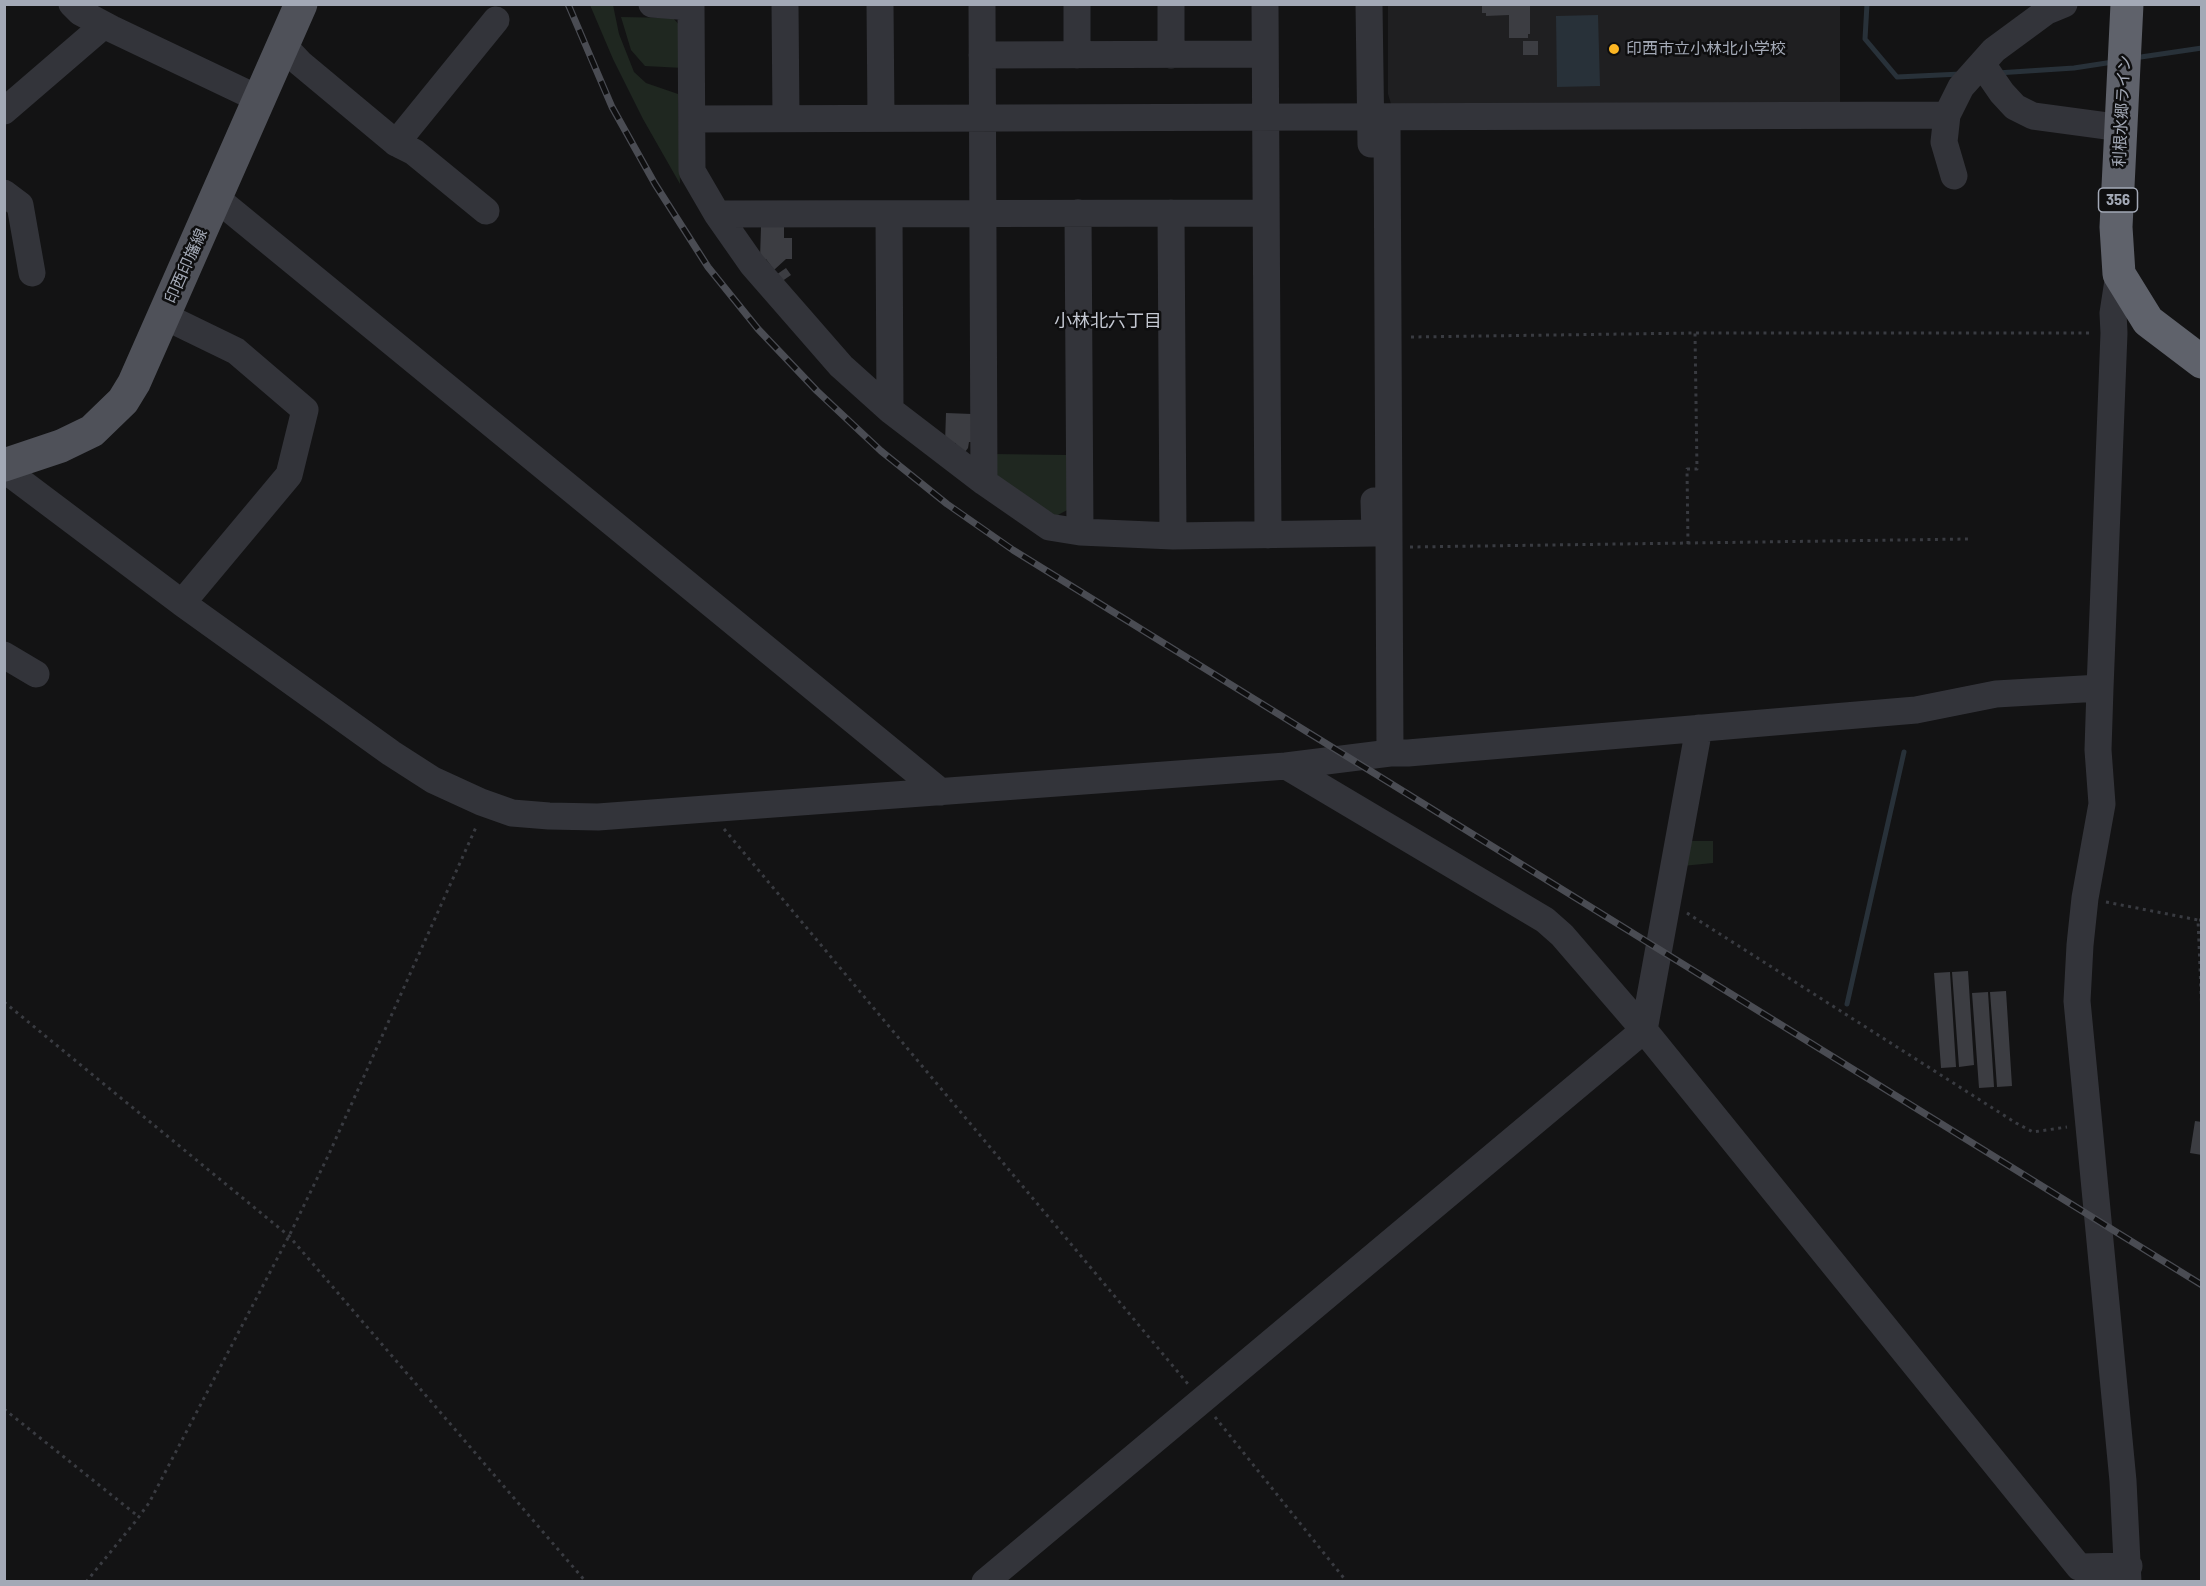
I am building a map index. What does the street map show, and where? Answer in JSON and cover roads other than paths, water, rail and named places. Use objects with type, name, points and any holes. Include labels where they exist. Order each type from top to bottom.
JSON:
[{"type":"highway","name":"利根水郷ライン","points":[[2127,4],[2116,227],[2119,274],[2148,321],[2202,362]]},
{"type":"main road","name":"印西印旛線","points":[[4,467],[61,446],[92,431],[106,420],[123,401],[134,383],[301,4]]},
{"type":"street","points":[[72,4],[80,12],[104,25],[259,99]]},
{"type":"street","points":[[652,4],[691,6],[692,171],[717,214],[752,264],[841,366],[890,410],[984,482],[1050,527],[1080,532],[1173,536],[1375,532],[1379,117]]},
{"type":"street","points":[[786,4],[786,118]]},
{"type":"street","points":[[880,4],[881,118]]},
{"type":"street","points":[[982,4],[984,482]]},
{"type":"street","points":[[1077,4],[1077,55]]},
{"type":"street","points":[[1171,4],[1171,55]]},
{"type":"street","points":[[1265,4],[1268,534]]},
{"type":"street","points":[[1370,4],[1379,117],[1388,337],[1390,753]]},
{"type":"street","points":[[1954,176],[1944,142],[1947,116],[1961,87],[1994,50],[2047,11],[2064,4]]},
{"type":"street","points":[[396,143],[496,20]]},
{"type":"street","points":[[4,111],[104,25]]},
{"type":"street","points":[[283,45],[300,63],[396,143],[414,152],[486,211]]},
{"type":"street","points":[[982,55],[1265,54]]},
{"type":"street","points":[[1982,64],[2015,107],[2033,116],[2122,128]]},
{"type":"street","points":[[692,119],[1947,116]]},
{"type":"street","points":[[4,193],[20,205],[32,273]]},
{"type":"street","points":[[216,198],[941,792]]},
{"type":"street","points":[[1078,213],[1080,532]]},
{"type":"street","points":[[1171,213],[1173,536]]},
{"type":"street","points":[[717,214],[1266,213]]},
{"type":"street","points":[[889,214],[890,410]]},
{"type":"street","points":[[1286,766],[1545,920],[1562,935],[1644,1030],[2071,1574],[2129,1574],[2123,1481],[2078,1001],[2080,945],[2085,898],[2102,804],[2098,750],[2113,313],[2119,274]]},
{"type":"street","points":[[164,316],[236,351],[305,410],[290,475],[182,603]]},
{"type":"street","points":[[4,467],[182,603],[391,753],[433,780],[512,813],[598,817],[1286,766],[1390,753],[1916,710],[1996,694],[2100,688]]},
{"type":"street","points":[[4,655],[36,674]]},
{"type":"street","points":[[986,1581],[1644,1030],[1699,728]]},
{"type":"waterway","points":[[1867,4],[1865,39],[1897,77],[1961,74]]},
{"type":"waterway","points":[[2134,58],[2202,48]]},
{"type":"waterway","points":[[1997,73],[2074,68],[2113,62]]},
{"type":"waterway","points":[[1847,1004],[1904,752]]},
{"type":"railway","points":[[568,4],[612,107],[655,184],[708,267],[758,329],[817,391],[881,451],[947,504],[1013,550],[2202,1285]]},
{"type":"place","name":"印西市立小林北小学校","points":[[1614,49]]},
{"type":"district","name":"小林北六丁目","points":[[1108,321]]}]
